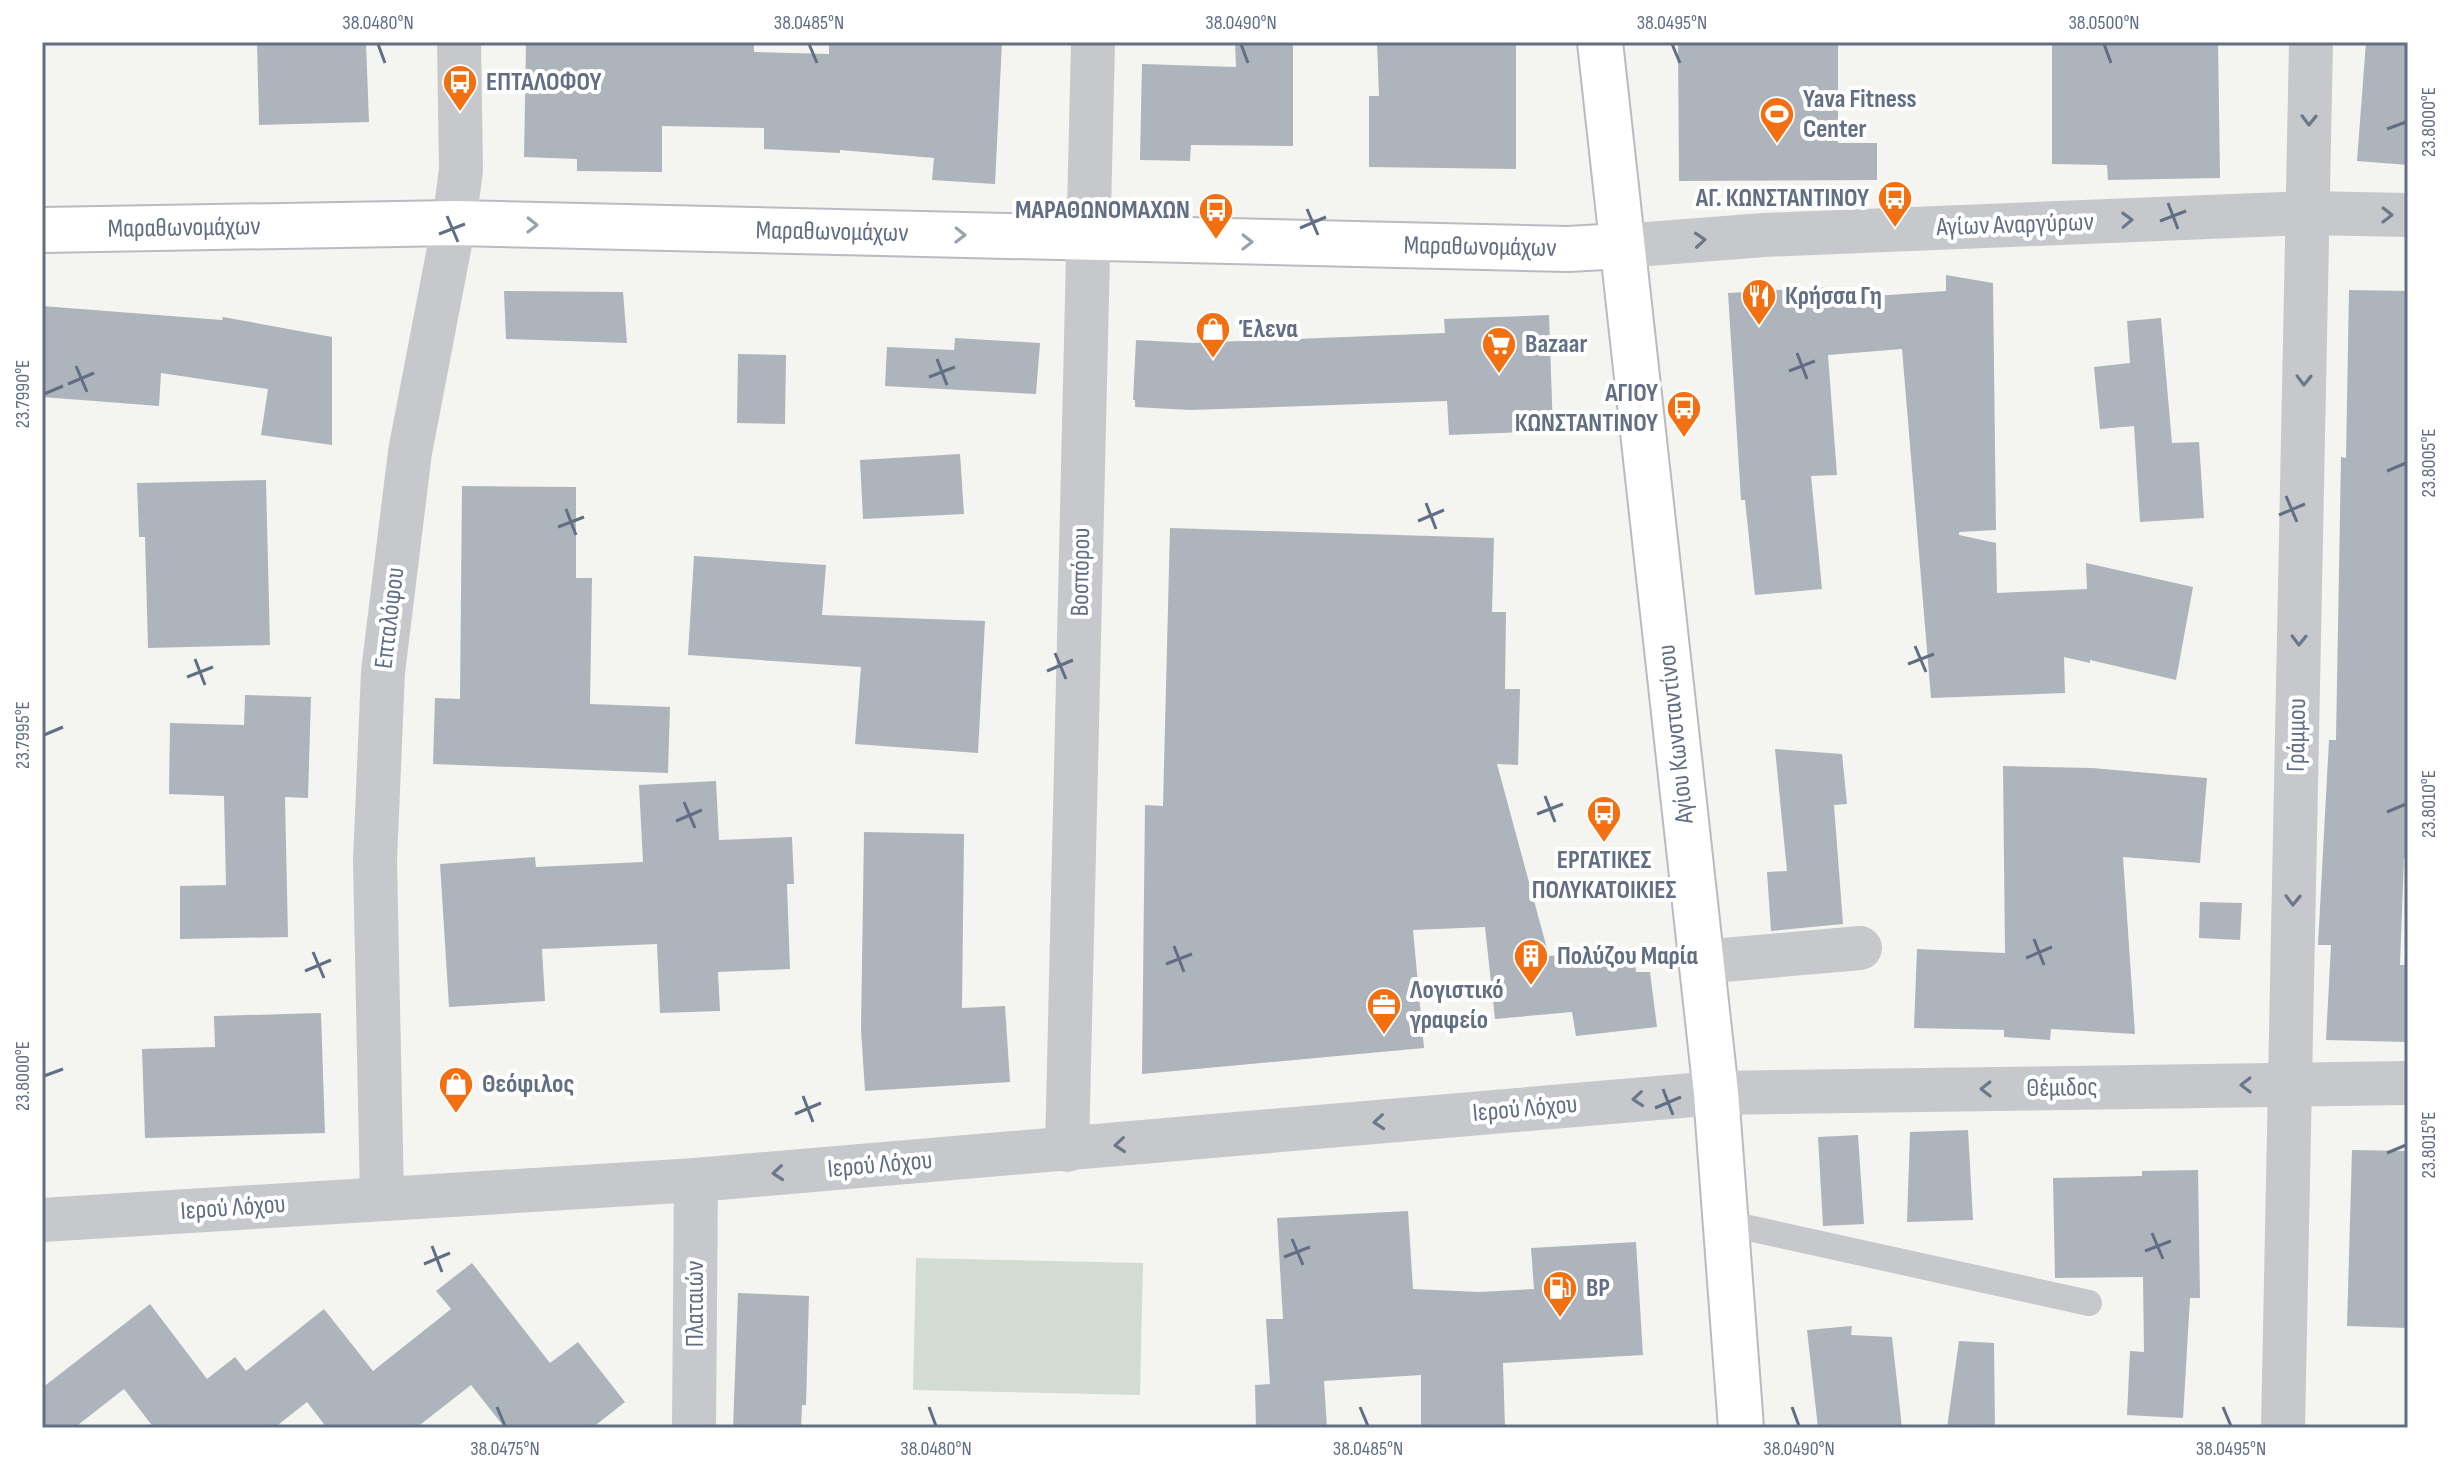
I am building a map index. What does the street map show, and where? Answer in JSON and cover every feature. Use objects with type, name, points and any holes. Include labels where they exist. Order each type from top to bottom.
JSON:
[{"type":"street","name":"Επταλόφου","points":[[382,1199],[375,861],[383,672],[410,452],[454,223],[461,170],[459,42]]},
{"type":"street","name":"Βοσπόρου","points":[[1067,1150],[1093,42]]},
{"type":"street","name":"Αγίου Κωνσταντίνου","points":[[1600,42],[1716,1093],[1741,1428]]},
{"type":"street","name":"Γράμμου","points":[[2283,1428],[2311,42]]},
{"type":"street","name":"Αγίων Αναργύρων","points":[[1622,246],[1764,235],[2307,213],[2408,215]]},
{"type":"street","name":"Μαραθωνομάχων","points":[[42,230],[454,223],[1553,248],[1622,246]]},
{"type":"street","points":[[1701,962],[1860,948]]},
{"type":"street","name":"Θέμιδος","points":[[1716,1093],[2408,1083]]},
{"type":"street","name":"Ιερού Λόχου","points":[[42,1220],[696,1180],[1716,1093]]},
{"type":"street","name":"Πλαταιών","points":[[694,1428],[696,1180]]},
{"type":"lane","points":[[1726,1223],[2089,1303]]},
{"type":"shaded area","points":[[916,1258],[1143,1263],[1140,1395],[913,1390]]},
{"type":"building","points":[[257,42],[366,42],[369,122],[259,125]]},
{"type":"building","points":[[526,42],[754,42],[754,52],[829,54],[829,42],[1002,42],[995,184],[932,180],[934,158],[840,150],[840,153],[764,149],[764,128],[662,126],[662,172],[577,171],[577,159],[524,157]]},
{"type":"building","points":[[1235,42],[1293,42],[1293,146],[1191,145],[1190,161],[1140,160],[1142,64],[1236,67]]},
{"type":"building","points":[[1377,42],[1516,42],[1516,169],[1369,167],[1369,96],[1379,96]]},
{"type":"building","points":[[1678,42],[1838,42],[1838,143],[1877,143],[1877,180],[1679,181]]},
{"type":"building","points":[[2052,42],[2218,42],[2220,178],[2108,180],[2107,165],[2052,164]]},
{"type":"building","points":[[2366,42],[2408,42],[2408,165],[2357,161]]},
{"type":"building","points":[[1946,275],[1993,283],[1996,530],[1959,532],[1959,535],[1996,543],[1997,593],[2087,589],[2086,563],[2193,587],[2176,680],[2064,657],[2065,693],[1931,698],[1902,349],[1828,355],[1837,475],[1811,476],[1822,589],[1755,595],[1745,500],[1741,500],[1728,293],[1830,287],[1831,299],[1946,291]]},
{"type":"building","points":[[2349,290],[2408,291],[2408,858],[2404,858],[2400,965],[2408,965],[2408,1042],[2326,1040],[2331,945],[2318,945],[2329,740],[2336,740],[2341,457],[2346,458]]},
{"type":"building","points":[[504,291],[623,292],[627,343],[506,339]]},
{"type":"building","points":[[42,306],[222,320],[223,317],[332,337],[332,445],[261,435],[268,389],[161,373],[159,406],[42,397]]},
{"type":"building","points":[[1549,315],[1553,431],[1449,435],[1447,401],[1190,410],[1135,407],[1133,400],[1136,340],[1193,343],[1445,333],[1444,319]]},
{"type":"building","points":[[2161,318],[2172,443],[2199,442],[2204,518],[2140,522],[2134,426],[2100,429],[2094,367],[2130,363],[2127,321]]},
{"type":"building","points":[[955,338],[1040,343],[1036,394],[885,386],[887,347],[954,350]]},
{"type":"building","points":[[738,354],[786,355],[785,424],[737,423]]},
{"type":"building","points":[[960,454],[964,514],[863,519],[860,460]]},
{"type":"building","points":[[266,480],[270,645],[148,648],[145,537],[139,537],[137,483]]},
{"type":"building","points":[[462,486],[576,487],[576,578],[592,578],[590,704],[670,707],[668,773],[433,764],[435,698],[460,699]]},
{"type":"building","points":[[1170,528],[1494,538],[1492,612],[1506,612],[1505,689],[1520,689],[1518,765],[1497,764],[1549,956],[1633,947],[1636,972],[1650,972],[1657,1027],[1576,1036],[1572,1012],[1495,1019],[1485,927],[1413,930],[1424,1048],[1142,1074],[1145,805],[1163,806]]},
{"type":"building","points":[[694,556],[826,565],[822,615],[985,621],[978,753],[855,744],[861,667],[688,655]]},
{"type":"building","points":[[245,695],[311,697],[308,798],[285,797],[288,937],[180,939],[180,886],[226,885],[224,796],[169,794],[170,723],[244,725]]},
{"type":"building","points":[[1775,749],[1842,754],[1847,804],[1834,805],[1843,924],[1771,931],[1767,872],[1787,871]]},
{"type":"building","points":[[2003,766],[2092,768],[2207,778],[2200,863],[2123,857],[2135,1034],[2051,1029],[2050,1040],[2004,1037],[2004,1030],[1914,1028],[1917,949],[2005,953]]},
{"type":"building","points":[[716,781],[719,840],[792,837],[794,884],[787,884],[790,969],[718,972],[720,1011],[660,1013],[657,944],[542,949],[545,1001],[449,1007],[440,864],[535,857],[536,867],[643,862],[639,785]]},
{"type":"building","points":[[864,832],[964,834],[962,1008],[1005,1006],[1010,1082],[865,1091],[861,1030]]},
{"type":"building","points":[[2200,902],[2242,903],[2240,940],[2199,938]]},
{"type":"building","points":[[321,1013],[325,1133],[145,1138],[142,1049],[215,1047],[214,1016]]},
{"type":"building","points":[[1968,1130],[1973,1220],[1907,1222],[1910,1132]]},
{"type":"building","points":[[1858,1135],[1864,1224],[1823,1226],[1818,1137]]},
{"type":"building","points":[[2352,1150],[2408,1151],[2408,1328],[2347,1326]]},
{"type":"building","points":[[2198,1170],[2200,1298],[2190,1298],[2183,1418],[2127,1415],[2130,1351],[2144,1352],[2143,1277],[2055,1278],[2053,1178],[2142,1176],[2142,1171]]},
{"type":"building","points":[[1408,1211],[1413,1289],[1479,1292],[1534,1289],[1531,1248],[1636,1242],[1643,1355],[1503,1363],[1505,1428],[1421,1428],[1421,1375],[1324,1381],[1327,1428],[1256,1428],[1255,1385],[1270,1384],[1266,1319],[1283,1319],[1277,1218]]},
{"type":"building","points":[[472,1263],[550,1363],[578,1342],[625,1402],[592,1428],[505,1428],[471,1385],[416,1428],[327,1428],[307,1402],[274,1428],[154,1428],[124,1389],[74,1428],[42,1428],[42,1388],[150,1304],[207,1379],[235,1357],[246,1371],[324,1309],[373,1371],[451,1309],[436,1291]]},
{"type":"building","points":[[738,1293],[809,1296],[806,1405],[802,1405],[801,1428],[733,1428]]},
{"type":"building","points":[[1852,1326],[1851,1335],[1892,1337],[1902,1428],[1818,1428],[1807,1330]]},
{"type":"building","points":[[1959,1341],[1994,1343],[1995,1428],[1947,1428]]},
{"type":"place","name":"ΕΠΤΑΛΟΦΟΥ","points":[[460,113]]},
{"type":"place","name":"Yava Fitness Center","points":[[1777,145]]},
{"type":"place","name":"ΑΓ. ΚΩΝΣΤΑΝΤΙΝΟΥ","points":[[1895,229]]},
{"type":"place","name":"ΜΑΡΑΘΩΝΟΜΑΧΩΝ","points":[[1216,241]]},
{"type":"place","name":"Κρήσσα Γη","points":[[1759,327]]},
{"type":"place","name":"Έλενα","points":[[1213,360]]},
{"type":"place","name":"Bazaar","points":[[1499,375]]},
{"type":"place","name":"ΑΓΙΟΥ ΚΩΝΣΤΑΝΤΙΝΟΥ","points":[[1684,439]]},
{"type":"place","name":"ΕΡΓΑΤΙΚΕΣ ΠΟΛΥΚΑΤΟΙΚΙΕΣ","points":[[1604,844]]},
{"type":"place","name":"Πολύζου Μαρία","points":[[1531,987]]},
{"type":"place","name":"Λογιστικό γραφείο","points":[[1384,1036]]},
{"type":"place","name":"Θεόφιλος","points":[[456,1115]]},
{"type":"place","name":"BP","points":[[1560,1319]]}]
